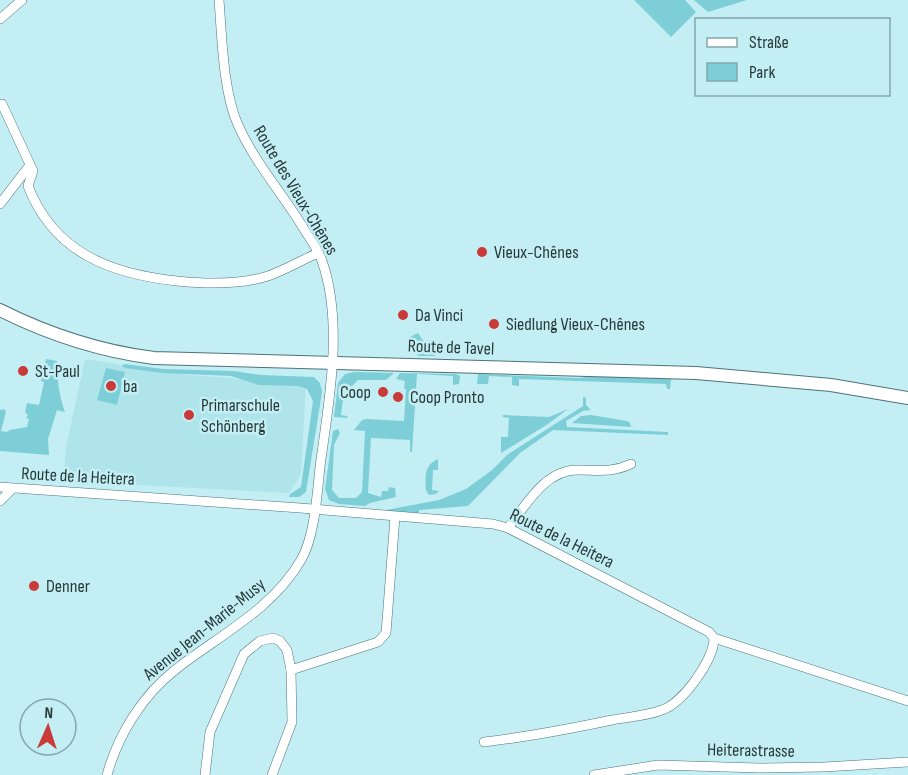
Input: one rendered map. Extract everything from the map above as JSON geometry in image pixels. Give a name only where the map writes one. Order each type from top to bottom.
[{"type":"main road","name":"Route de Tavel","points":[[0,310],[62,338],[99,349],[154,358],[616,369],[734,375],[831,385],[908,398]]},
{"type":"street","points":[[0,19],[22,0]]},
{"type":"street","name":"Route des Vieux-Chênes","points":[[219,0],[229,93],[238,126],[318,253],[324,269],[332,304],[332,363]]},
{"type":"street","points":[[2,104],[33,171],[28,186],[46,219],[80,252],[111,268],[171,280],[222,283],[268,276],[318,253]]},
{"type":"street","points":[[0,204],[30,165]]},
{"type":"street","name":"Avenue Jean-Marie-Musy","points":[[107,775],[118,744],[146,699],[175,670],[267,602],[295,571],[303,556],[315,509],[327,422],[332,363]]},
{"type":"street","points":[[508,528],[539,489],[551,478],[564,471],[606,472],[631,464]]},
{"type":"street","name":"Route de la Heitera","points":[[0,487],[460,520],[508,528],[654,603],[708,632],[714,638]]},
{"type":"street","points":[[0,501],[12,489]]},
{"type":"street","points":[[291,670],[378,642],[386,633],[395,517]]},
{"type":"street","points":[[206,775],[210,732],[244,654],[260,641],[273,638],[280,641],[287,650],[291,670],[292,722],[272,775]]},
{"type":"street","points":[[484,742],[537,735],[663,710],[684,695],[694,682],[711,653],[714,638],[908,701]]},
{"type":"street","name":"Heiterastrasse","points":[[594,775],[658,765],[769,768],[908,762]]},
{"type":"shaded area","name":"Primarschule Schönberg","points":[[85,359],[187,375],[306,383],[301,474],[289,493],[63,481],[66,447]]},
{"type":"green space","points":[[634,0],[685,0],[696,12],[671,37]]},
{"type":"green space","points":[[694,0],[747,0],[708,12]]},
{"type":"green space","points":[[418,333],[431,353],[436,356],[418,356],[408,338]]},
{"type":"green space","points":[[46,359],[57,361],[59,387],[65,412],[57,410],[48,439],[49,455],[0,451],[0,410],[4,409],[6,412],[1,431],[7,432],[27,427],[29,419],[26,418],[28,415],[25,412],[27,403],[39,405]]},
{"type":"green space","points":[[124,364],[163,369],[314,377],[320,383],[322,392],[306,492],[299,497],[289,497],[301,487],[313,401],[307,389],[298,386],[259,385],[231,376],[162,373],[125,368],[122,366]]},
{"type":"green space","name":"ba","points":[[106,368],[125,372],[117,405],[97,400]]},
{"type":"green space","points":[[354,372],[394,373],[386,380],[358,380],[352,386],[345,385],[341,415],[348,418],[334,417],[338,383],[345,374]]},
{"type":"green space","points":[[400,373],[460,376],[459,384],[453,385],[453,376],[417,374],[412,452],[410,452],[410,440],[371,438],[368,493],[381,497],[382,491],[388,491],[389,487],[395,488],[396,497],[365,506],[339,504],[329,500],[325,489],[333,431],[338,429],[340,433],[334,445],[332,490],[339,498],[356,498],[362,492],[365,431],[354,430],[362,420],[367,419],[404,421],[406,389],[404,389],[405,381],[396,379]]},
{"type":"green space","points":[[478,374],[671,379],[670,389],[667,389],[666,384],[519,379],[519,386],[512,385],[512,377],[489,376],[488,384],[477,384]]},
{"type":"green space","points":[[583,397],[586,398],[586,405],[591,410],[583,411],[566,421],[567,427],[668,432],[668,435],[553,430],[520,453],[468,506],[419,510],[419,513],[381,511],[439,500],[466,489],[492,470],[507,455],[583,406]]},
{"type":"green space","points":[[568,409],[501,453],[501,437],[508,437],[509,418],[503,415],[549,417]]},
{"type":"green space","points":[[591,415],[627,421],[631,427],[572,423],[581,416]]},
{"type":"green space","points":[[438,459],[438,470],[433,470],[432,490],[439,491],[429,495],[426,490],[426,472],[430,465]]},
{"type":"place","name":"Vieux-Chênes","points":[[482,252]]},
{"type":"place","name":"Da Vinci","points":[[403,315]]},
{"type":"place","name":"Siedlung Vieux-Chênes","points":[[494,324]]},
{"type":"place","name":"St-Paul","points":[[23,371]]},
{"type":"place","name":"ba","points":[[111,386]]},
{"type":"place","name":"Coop","points":[[383,392]]},
{"type":"place","name":"Coop Pronto","points":[[398,397]]},
{"type":"place","name":"Primarschule Schönberg","points":[[189,415]]},
{"type":"place","name":"Denner","points":[[34,586]]}]
